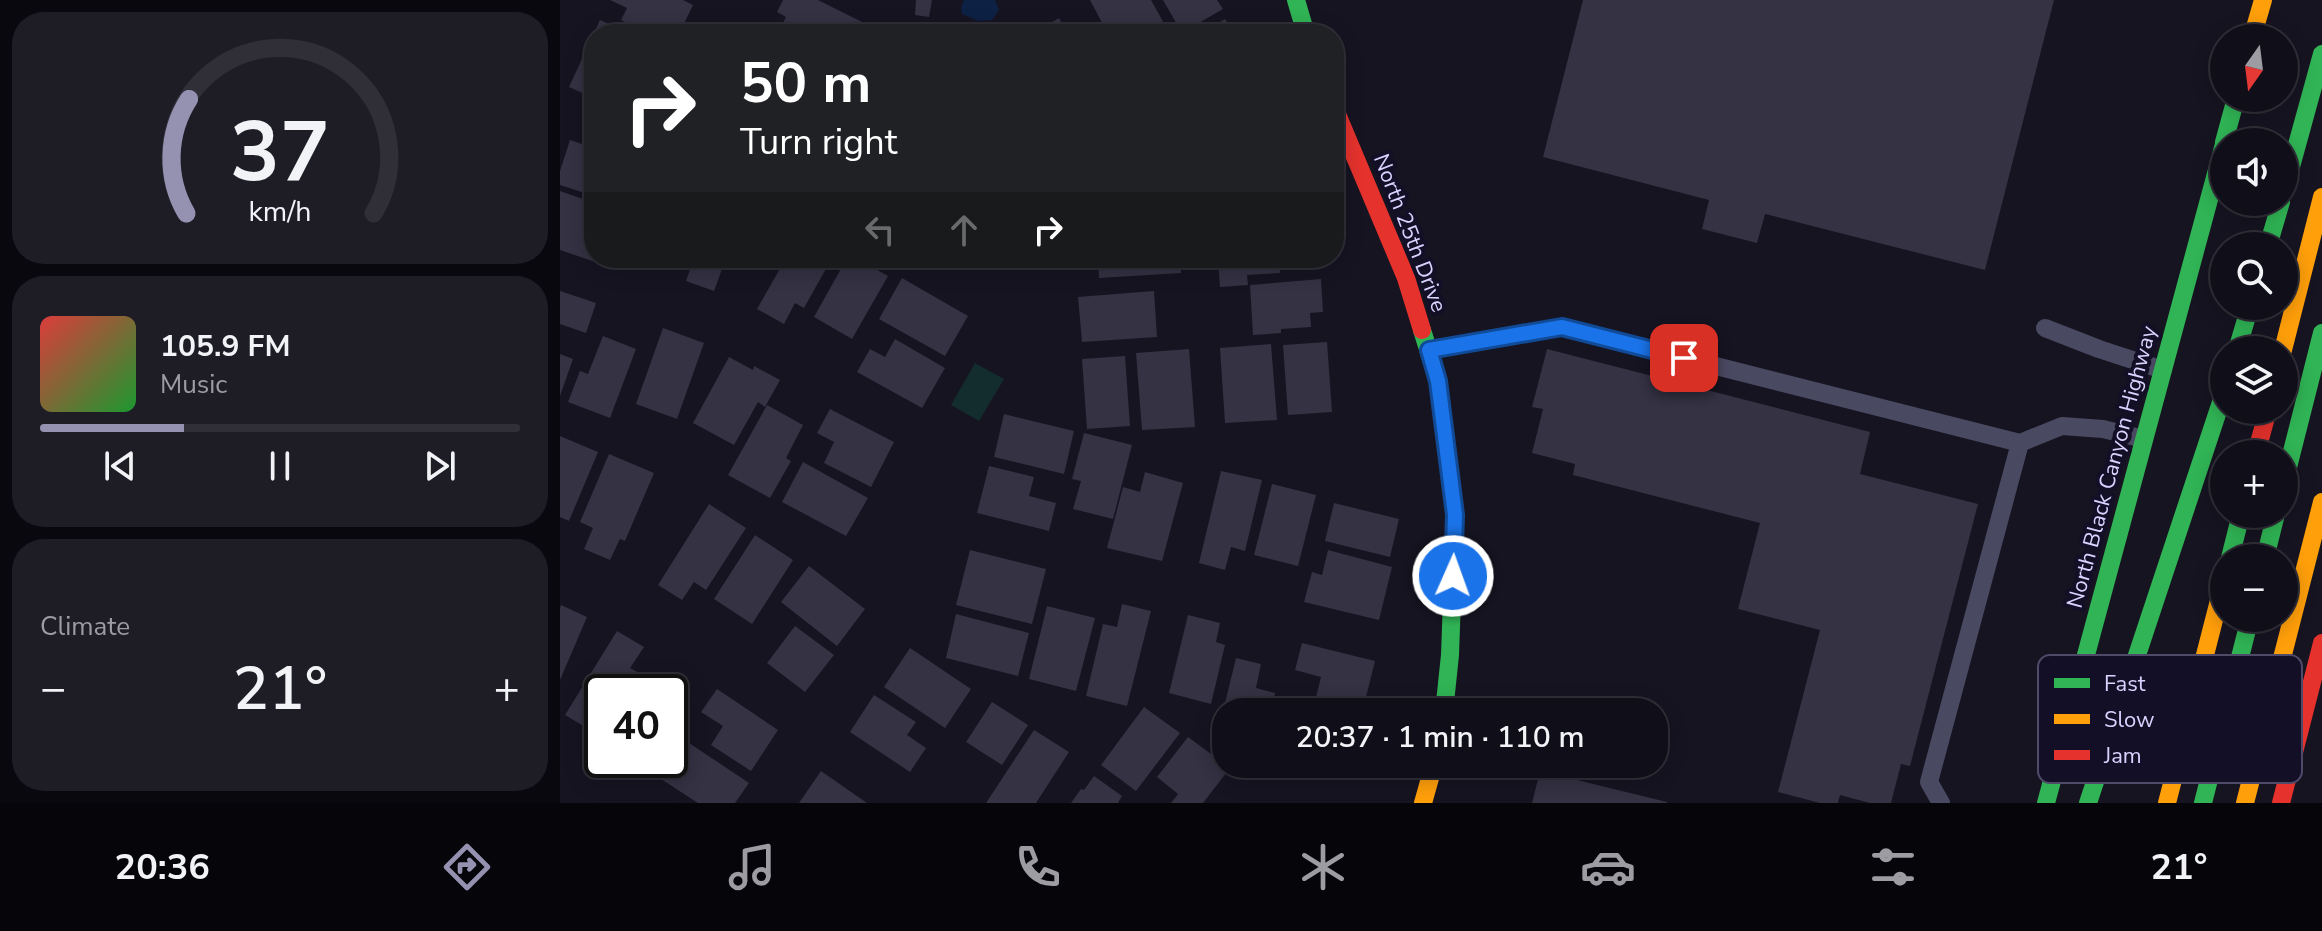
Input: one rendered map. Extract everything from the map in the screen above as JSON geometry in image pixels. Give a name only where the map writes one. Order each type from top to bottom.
[{"type":"main road","points":[[1296,0],[1303,24]]},
{"type":"main road","points":[[2256,24],[2263,0]]},
{"type":"main road","points":[[2298,141],[2322,54]]},
{"type":"main road","name":"North 25th Drive","points":[[1344,131],[1406,278],[1438,381],[1455,515],[1445,698]]},
{"type":"main road","name":"North Black Canyon Highway","points":[[2086,655],[2210,195]]},
{"type":"main road","points":[[2287,336],[2322,197]]},
{"type":"main road","points":[[2295,440],[2322,333]]},
{"type":"main road","points":[[2137,655],[2214,424]]},
{"type":"main road","points":[[2283,655],[2322,502]]},
{"type":"main road","points":[[2205,655],[2211,632]]},
{"type":"main road","points":[[2241,655],[2246,632]]},
{"type":"main road","points":[[2302,721],[2322,643]]},
{"type":"main road","points":[[1423,803],[1430,778]]},
{"type":"main road","name":"North Black Canyon Highway","points":[[2046,803],[2051,783]]},
{"type":"main road","points":[[2088,803],[2095,783]]},
{"type":"main road","points":[[2167,803],[2172,783]]},
{"type":"main road","points":[[2203,803],[2208,783]]},
{"type":"main road","points":[[2245,803],[2250,783]]},
{"type":"main road","points":[[2281,803],[2286,783]]},
{"type":"lane","points":[[1429,350],[1562,327],[2020,443],[2062,426],[2103,429],[2144,439]]},
{"type":"lane","points":[[2045,328],[2163,370]]},
{"type":"lane","points":[[1941,803],[1929,782],[2020,443]]},
{"type":"green space","points":[[975,363],[1004,379],[979,421],[951,405]]},
{"type":"water","points":[[964,0],[995,0],[999,10],[992,20],[978,21],[962,14]]},
{"type":"building","points":[[610,0],[683,0],[693,5],[684,24],[629,24],[621,20],[627,8]]},
{"type":"building","points":[[783,0],[818,0],[866,24],[782,24],[786,17],[777,12]]},
{"type":"building","points":[[916,0],[932,0],[929,17],[915,15]]},
{"type":"building","points":[[1090,0],[1151,0],[1164,24],[1103,24]]},
{"type":"building","points":[[1163,0],[1217,0],[1223,9],[1197,24],[1177,24]]},
{"type":"building","points":[[1583,0],[2054,0],[1985,270],[1765,214],[1757,243],[1702,229],[1709,200],[1543,157]]},
{"type":"building","points":[[1059,18],[1062,24],[1049,24]]},
{"type":"building","points":[[584,55],[584,94],[569,87]]},
{"type":"building","points":[[570,140],[584,145],[584,193],[560,185],[560,171]]},
{"type":"building","points":[[560,191],[584,199],[584,258],[560,250]]},
{"type":"building","points":[[691,268],[722,268],[714,291],[686,281]]},
{"type":"building","points":[[780,268],[826,268],[804,308],[795,303],[784,324],[757,309]]},
{"type":"building","points":[[841,268],[874,268],[888,276],[852,339],[814,317]]},
{"type":"building","points":[[1098,268],[1181,268],[1181,273],[1099,278]]},
{"type":"building","points":[[1219,268],[1280,268],[1280,273],[1247,275],[1248,285],[1220,287]]},
{"type":"building","points":[[902,278],[968,316],[945,356],[879,319]]},
{"type":"building","points":[[1321,279],[1323,312],[1310,313],[1311,327],[1253,335],[1250,285]]},
{"type":"building","points":[[560,291],[596,303],[586,333],[560,324]]},
{"type":"building","points":[[1154,291],[1157,337],[1082,342],[1078,297]]},
{"type":"building","points":[[663,328],[704,343],[677,419],[636,404]]},
{"type":"building","points":[[603,336],[636,349],[610,418],[568,402],[580,371],[588,374]]},
{"type":"building","points":[[895,339],[945,368],[922,408],[857,372],[870,349],[885,357]]},
{"type":"building","points":[[1327,342],[1332,412],[1288,415],[1283,345]]},
{"type":"building","points":[[1271,344],[1277,420],[1225,423],[1220,348]]},
{"type":"building","points":[[1189,349],[1195,427],[1142,430],[1136,353]]},
{"type":"building","points":[[1547,349],[1870,432],[1860,474],[1978,504],[1910,766],[1901,764],[1891,803],[1870,803],[1840,795],[1838,803],[1820,803],[1778,792],[1820,630],[1738,609],[1760,523],[1573,475],[1575,464],[1532,453],[1543,409],[1532,407]]},
{"type":"building","points":[[560,354],[573,359],[560,396]]},
{"type":"building","points":[[1125,356],[1130,426],[1087,429],[1082,359]]},
{"type":"building","points":[[729,357],[780,380],[765,407],[758,402],[734,445],[693,423]]},
{"type":"building","points":[[767,405],[803,425],[786,458],[791,461],[770,498],[728,475]]},
{"type":"building","points":[[830,409],[894,442],[871,487],[824,463],[834,442],[817,433]]},
{"type":"building","points":[[1004,414],[1074,431],[1064,474],[994,457]]},
{"type":"building","points":[[1084,433],[1132,445],[1113,519],[1073,509],[1081,481],[1072,479]]},
{"type":"building","points":[[560,436],[598,452],[569,521],[560,517]]},
{"type":"building","points":[[609,454],[654,473],[625,541],[620,539],[610,560],[584,549],[593,528],[580,522]]},
{"type":"building","points":[[803,462],[868,498],[846,536],[782,502]]},
{"type":"building","points":[[989,466],[1034,477],[1029,496],[1056,503],[1049,531],[977,513]]},
{"type":"building","points":[[1221,471],[1262,480],[1245,551],[1231,547],[1225,570],[1199,563]]},
{"type":"building","points":[[1145,472],[1183,483],[1162,561],[1107,548],[1123,487],[1140,492]]},
{"type":"building","points":[[1272,484],[1316,495],[1298,566],[1254,555]]},
{"type":"building","points":[[1334,503],[1399,519],[1390,557],[1325,541]]},
{"type":"building","points":[[709,504],[746,528],[706,590],[694,582],[682,600],[658,585]]},
{"type":"building","points":[[755,535],[793,560],[752,624],[714,599]]},
{"type":"building","points":[[970,550],[1046,569],[1032,624],[956,605]]},
{"type":"building","points":[[1328,550],[1392,567],[1379,620],[1304,602],[1312,572],[1322,575]]},
{"type":"building","points":[[809,566],[865,609],[837,646],[781,602]]},
{"type":"building","points":[[1122,604],[1151,611],[1127,706],[1086,696],[1103,624],[1117,627]]},
{"type":"building","points":[[561,605],[587,617],[560,680],[560,608]]},
{"type":"building","points":[[1047,606],[1095,618],[1076,691],[1029,679]]},
{"type":"building","points":[[956,614],[1029,633],[1018,676],[946,658]]},
{"type":"building","points":[[1188,615],[1220,623],[1216,642],[1225,645],[1211,704],[1169,693]]},
{"type":"building","points":[[795,626],[834,655],[805,692],[767,663]]},
{"type":"building","points":[[617,631],[644,647],[630,668],[641,674],[590,674]]},
{"type":"building","points":[[1302,643],[1375,661],[1366,698],[1316,697],[1321,677],[1295,670]]},
{"type":"building","points":[[910,648],[971,689],[945,728],[884,687]]},
{"type":"building","points":[[1236,658],[1261,664],[1256,688],[1275,693],[1274,698],[1226,698]]},
{"type":"building","points":[[584,684],[584,726],[565,715]]},
{"type":"building","points":[[717,689],[778,730],[751,771],[711,745],[723,726],[701,712]]},
{"type":"building","points":[[874,695],[916,722],[907,735],[926,748],[910,772],[850,732]]},
{"type":"building","points":[[992,702],[1028,725],[1002,765],[966,742]]},
{"type":"building","points":[[1144,707],[1180,733],[1136,791],[1101,765]]},
{"type":"building","points":[[1034,730],[1069,752],[1036,803],[986,803]]},
{"type":"building","points":[[1188,737],[1212,755],[1212,778],[1222,778],[1203,803],[1171,803],[1178,794],[1157,777]]},
{"type":"building","points":[[688,742],[749,783],[735,803],[698,803],[661,779],[688,778]]},
{"type":"building","points":[[821,771],[867,803],[799,803]]},
{"type":"building","points":[[1094,776],[1122,796],[1118,803],[1071,803]]},
{"type":"building","points":[[1538,778],[1569,778],[1667,802],[1667,803],[1532,803]]},
{"type":"traffic: fast","points":[[1296,0],[1303,24]]},
{"type":"traffic: fast","points":[[2298,141],[2322,54]]},
{"type":"traffic: fast","points":[[2228,128],[2232,112]]},
{"type":"traffic: fast","points":[[2086,655],[2210,196]]},
{"type":"traffic: fast","points":[[2272,232],[2277,216]]},
{"type":"traffic: fast","points":[[2241,336],[2246,320]]},
{"type":"traffic: fast","points":[[1422,330],[1438,381],[1455,515],[1445,698]]},
{"type":"traffic: fast","points":[[2295,440],[2322,333]]},
{"type":"traffic: fast","points":[[2137,655],[2214,424]]},
{"type":"traffic: fast","points":[[2234,544],[2238,528]]},
{"type":"traffic: fast","points":[[2268,544],[2272,528]]},
{"type":"traffic: fast","points":[[2241,655],[2246,632]]},
{"type":"traffic: fast","points":[[2046,803],[2051,783]]},
{"type":"traffic: fast","points":[[2088,803],[2095,783]]},
{"type":"traffic: fast","points":[[2203,803],[2208,783]]},
{"type":"traffic: slow","points":[[2256,24],[2263,0]]},
{"type":"traffic: slow","points":[[2287,336],[2322,197]]},
{"type":"traffic: slow","points":[[2283,655],[2322,502]]},
{"type":"traffic: slow","points":[[2205,655],[2211,632]]},
{"type":"traffic: slow","points":[[1423,803],[1430,778]]},
{"type":"traffic: slow","points":[[2167,803],[2172,783]]},
{"type":"traffic: slow","points":[[2245,803],[2250,783]]},
{"type":"traffic: jam","points":[[1344,131],[1406,278],[1422,330]]},
{"type":"traffic: jam","points":[[2260,440],[2264,424]]},
{"type":"traffic: jam","points":[[2302,721],[2322,643]]},
{"type":"traffic: jam","points":[[2281,803],[2286,783]]},
{"type":"route","points":[[1453,576],[1455,515],[1438,381],[1429,350],[1562,327],[1684,358]]}]
